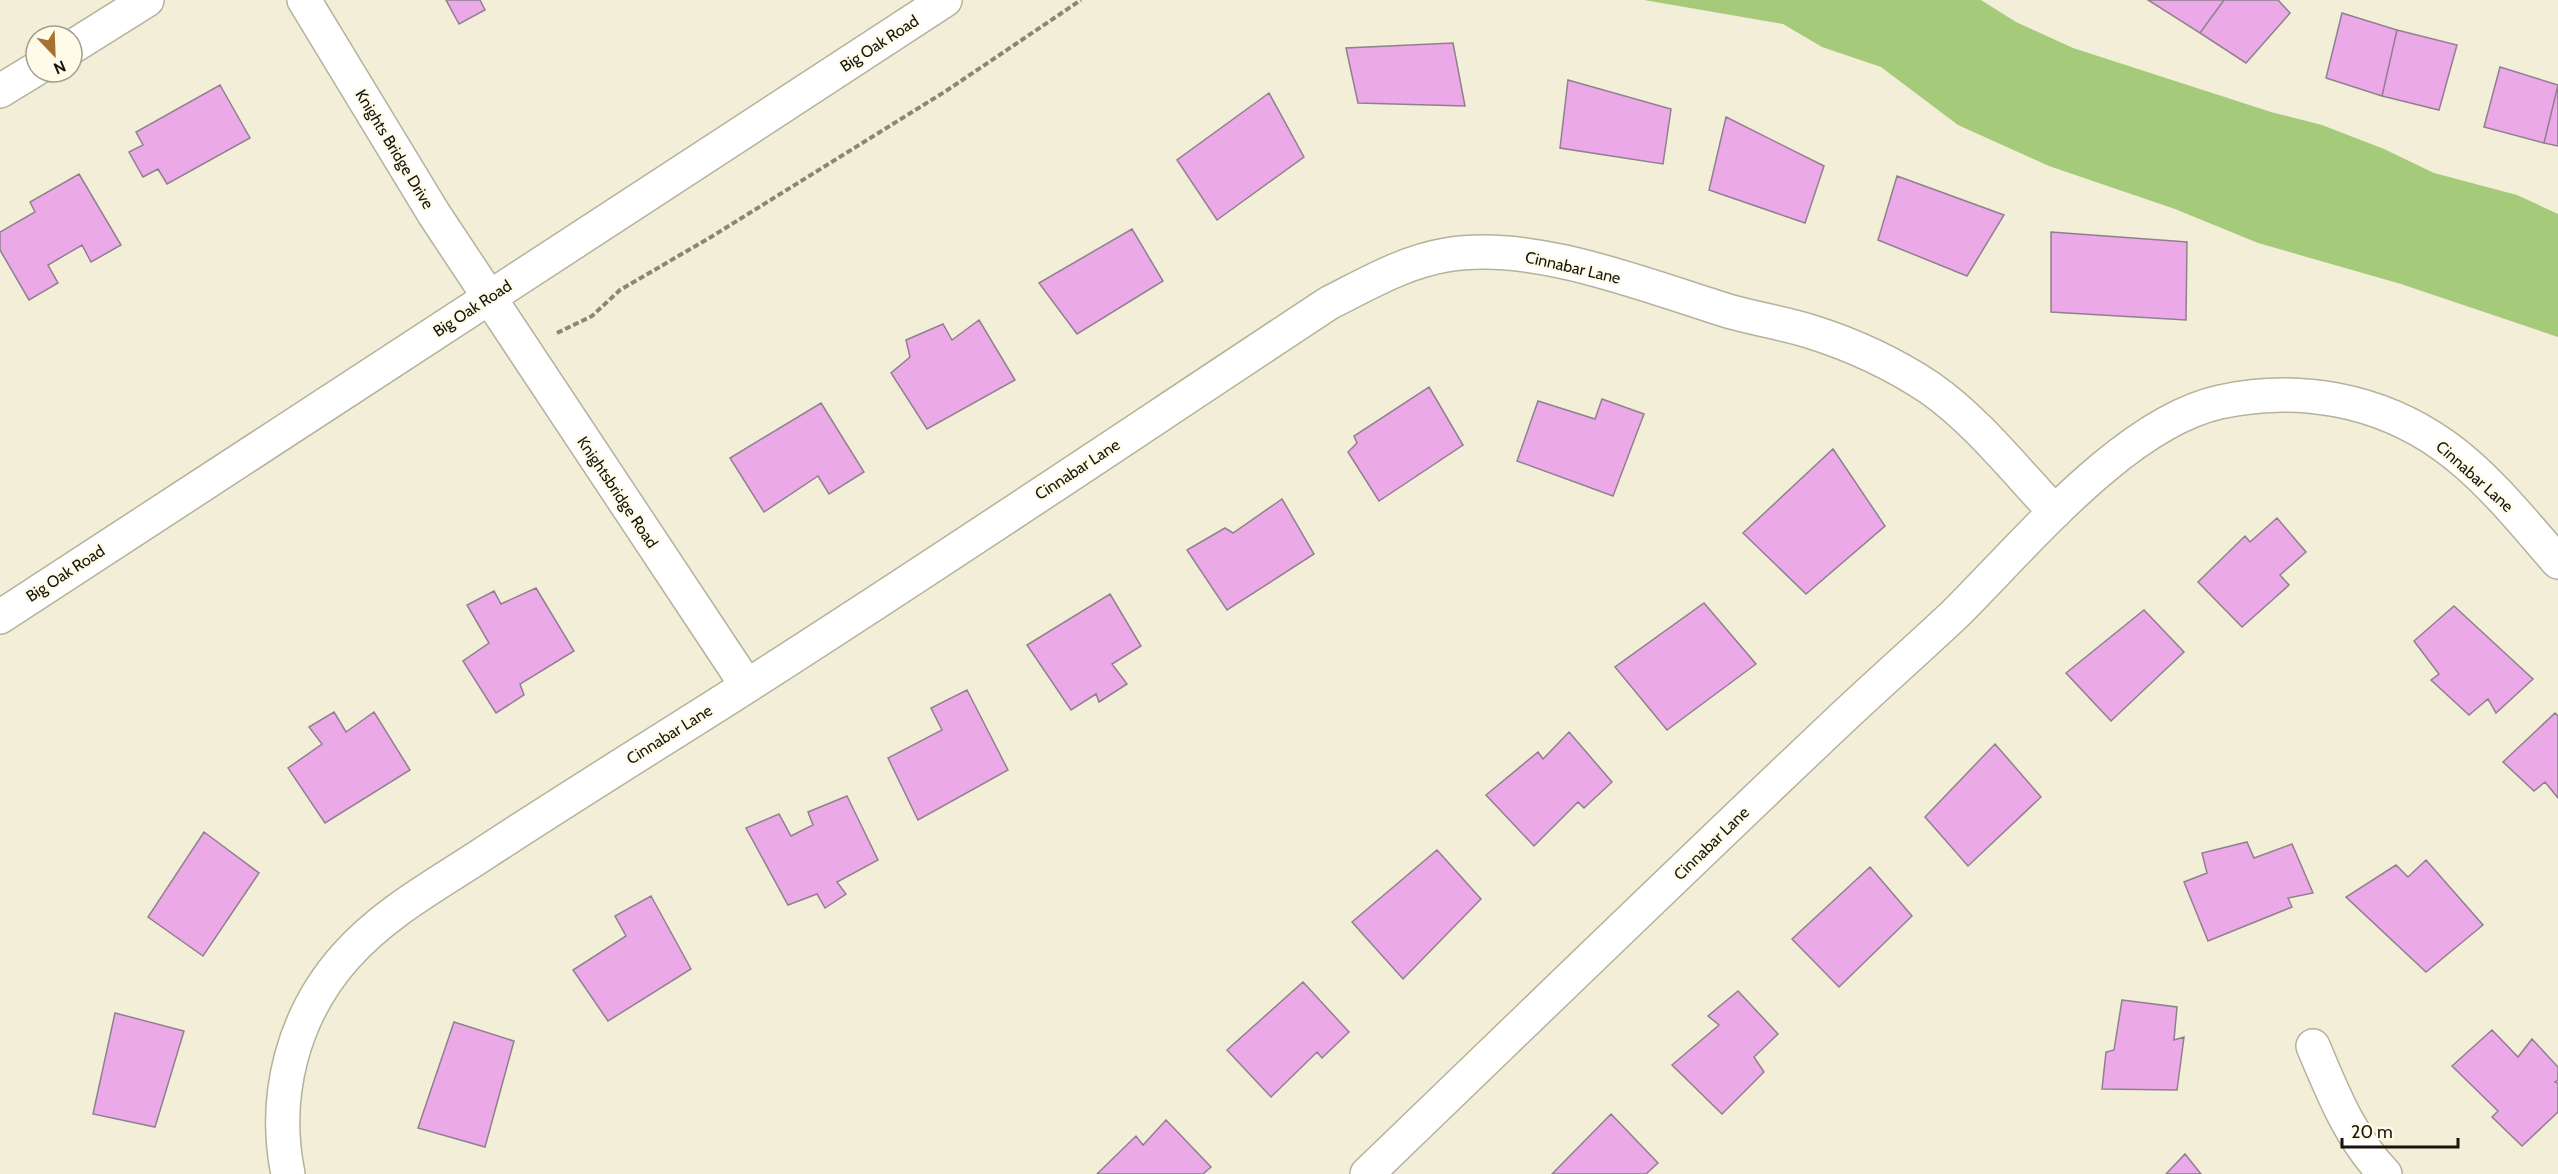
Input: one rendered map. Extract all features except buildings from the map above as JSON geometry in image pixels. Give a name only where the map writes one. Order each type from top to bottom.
[{"type":"street","points":[[84,39],[147,0]]},
{"type":"street","name":"Knights Bridge Drive","points":[[304,0],[434,214],[489,297]]},
{"type":"street","name":"Big Oak Road","points":[[0,617],[945,0]]},
{"type":"street","points":[[0,91],[24,76]]},
{"type":"street","name":"Cinnabar Lane","points":[[288,1174],[281,1117],[285,1079],[303,1023],[327,980],[348,954],[390,916],[621,764],[747,686],[1329,303],[1390,272],[1446,255],[1488,252],[1538,257],[1608,274],[1738,314],[1811,332],[1873,355],[1930,389],[1966,418],[2055,512]]},
{"type":"street","name":"Knightsbridge Road","points":[[489,297],[747,686]]},
{"type":"street","name":"Cinnabar Lane","points":[[1367,1174],[1843,717],[1954,614],[2055,512],[2101,470],[2139,441],[2174,420],[2215,403],[2250,396],[2297,394],[2347,400],[2397,417],[2445,445],[2505,500],[2558,562]]},
{"type":"street","points":[[2313,1046],[2340,1109],[2369,1158],[2385,1174]]},
{"type":"path","points":[[524,349],[592,316],[620,291],[946,91],[1081,0]]},
{"type":"green space","points":[[1644,0],[1981,0],[2016,22],[2073,48],[2271,112],[2322,125],[2384,149],[2434,173],[2517,195],[2558,214],[2558,337],[2401,284],[2258,243],[2175,209],[2049,166],[1958,125],[1881,67],[1822,47],[1783,24]]}]
